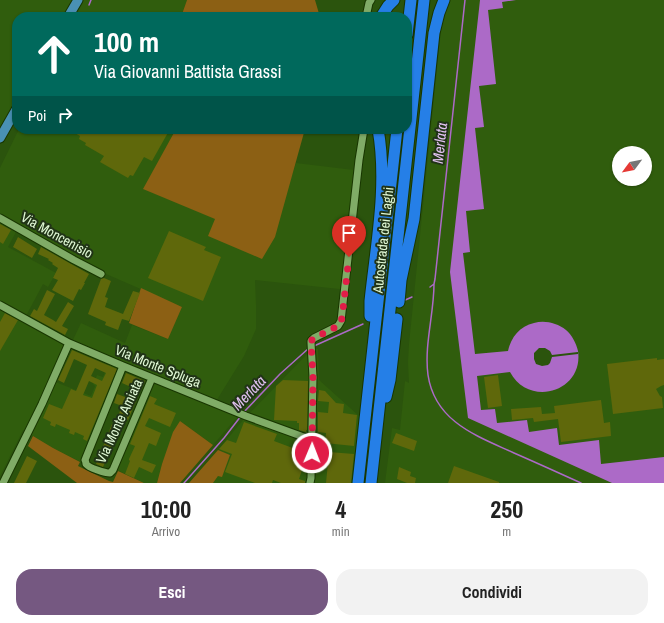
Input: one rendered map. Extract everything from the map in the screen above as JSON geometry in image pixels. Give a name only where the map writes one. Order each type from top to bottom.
[{"type":"highway","points":[[384,12],[394,0]]},
{"type":"highway","points":[[410,12],[411,0]]},
{"type":"highway","name":"Autostrada dei Laghi","points":[[412,109],[424,0]]},
{"type":"highway","points":[[375,445],[390,380],[401,280],[414,218],[434,33],[444,0]]},
{"type":"highway","points":[[369,379],[370,301],[382,189],[378,134]]},
{"type":"highway","name":"Autostrada dei Laghi","points":[[358,483],[396,134]]},
{"type":"highway","name":"Autostrada dei Laghi","points":[[371,483],[409,134]]},
{"type":"main road","points":[[71,12],[78,0]]},
{"type":"main road","points":[[0,138],[12,117]]},
{"type":"street","points":[[367,12],[371,0]]},
{"type":"street","points":[[310,483],[312,440],[311,341],[338,326],[341,321],[363,134]]},
{"type":"street","name":"Via Moncenisio","points":[[0,218],[101,274]]},
{"type":"street","name":"Via Monte Spluga","points":[[0,305],[69,343],[246,416],[312,440]]},
{"type":"street","points":[[3,483],[69,343]]},
{"type":"street","name":"Via Monte Amiata","points":[[124,366],[85,460],[86,464],[105,473],[110,473],[113,470],[152,378]]},
{"type":"shaded area","points":[[0,0],[77,0],[70,12],[12,12],[12,116],[0,137]]},
{"type":"shaded area","points":[[82,0],[187,0],[183,12],[76,12]]},
{"type":"shaded area","points":[[187,0],[315,0],[319,12],[183,12]]},
{"type":"shaded area","points":[[444,0],[664,0],[664,483],[385,483],[392,428],[400,430],[405,381],[409,383],[408,362]]},
{"type":"shaded area","points":[[480,0],[516,0],[502,2],[503,8],[488,10],[496,84],[479,86],[484,127],[475,128],[484,209],[466,211],[470,252],[463,253],[475,354],[508,351],[511,341],[520,329],[529,324],[538,322],[555,324],[566,330],[574,339],[578,351],[578,365],[573,377],[564,385],[553,390],[541,392],[529,390],[519,383],[510,372],[477,376],[481,410],[495,409],[497,423],[527,420],[529,432],[557,428],[559,445],[599,440],[601,464],[664,457],[664,483],[612,483],[468,418],[450,272]]},
{"type":"shaded area","points":[[17,134],[173,134],[144,189],[216,219],[209,236],[291,178],[296,163],[362,171],[349,290],[255,280],[256,329],[244,356],[215,403],[72,342],[81,323],[125,343],[132,325],[168,339],[182,307],[97,270],[18,228],[8,247],[56,273],[48,287],[43,284],[26,316],[66,339],[48,379],[91,396],[95,386],[93,384],[97,375],[103,377],[109,363],[120,369],[83,463],[53,448],[23,430],[0,476],[0,168]]},
{"type":"shaded area","points":[[173,134],[304,134],[275,237],[262,259],[208,236],[215,219],[143,189]]},
{"type":"shaded area","points":[[141,288],[182,307],[168,339],[129,323]]},
{"type":"shaded area","points":[[313,348],[318,349],[319,380],[359,416],[352,483],[213,483],[230,455],[218,450],[243,420]]},
{"type":"shaded area","points":[[155,383],[239,415],[213,445],[180,421],[162,464],[157,483],[144,483],[115,469]]},
{"type":"shaded area","points":[[180,421],[213,445],[180,483],[157,483],[173,432]]},
{"type":"shaded area","points":[[33,436],[80,462],[78,466],[109,481],[113,482],[118,471],[144,483],[77,483],[28,446]]},
{"type":"shaded area","points":[[218,450],[230,455],[222,477],[218,476],[213,483],[189,483]]},
{"type":"pier","points":[[539,348],[545,348],[550,351],[552,355],[578,352],[578,354],[552,357],[548,365],[542,366],[536,364],[534,359],[534,353]]},
{"type":"building","points":[[77,134],[167,134],[152,161],[144,157],[133,176],[130,175],[128,178],[100,162],[104,156],[85,145],[86,143],[79,139],[80,136]]},
{"type":"building","points":[[0,224],[11,230],[3,244],[0,242]]},
{"type":"building","points":[[169,231],[206,247],[204,250],[221,257],[203,301],[148,278]]},
{"type":"building","points":[[18,237],[37,249],[32,258],[13,247]]},
{"type":"building","points":[[41,247],[89,274],[81,290],[79,289],[73,301],[52,290],[58,280],[53,278],[58,268],[48,260],[49,259],[38,254]]},
{"type":"building","points":[[104,278],[111,281],[105,297],[108,298],[105,307],[123,314],[133,291],[140,293],[129,321],[122,319],[118,330],[105,325],[106,322],[88,314],[101,279]]},
{"type":"building","points":[[47,290],[55,294],[44,315],[56,322],[68,302],[74,306],[62,326],[68,329],[65,335],[30,316],[34,309],[37,311]]},
{"type":"building","points":[[5,313],[18,320],[0,351],[0,322]]},
{"type":"building","points":[[72,350],[117,369],[87,441],[83,439],[84,436],[75,432],[74,435],[69,433],[70,430],[56,424],[55,427],[50,425],[51,422],[43,418],[49,404],[62,409],[71,389],[76,391],[87,365],[74,359],[64,383],[58,380]],"holes":[[[95,368],[106,373],[102,381],[91,376]],[[89,381],[97,385],[92,398],[83,395]]]},
{"type":"building","points":[[657,358],[657,360],[664,359],[664,385],[656,389],[662,397],[663,408],[613,414],[607,364]]},
{"type":"building","points":[[126,373],[145,381],[142,388],[132,383],[131,387],[122,383]]},
{"type":"building","points":[[498,375],[502,406],[488,408],[484,377]]},
{"type":"building","points":[[283,380],[308,381],[306,432],[299,430],[299,423],[297,423],[297,421],[274,420],[276,386]]},
{"type":"building","points":[[319,390],[325,391],[336,403],[344,404],[343,413],[357,415],[354,446],[325,443],[326,433],[318,432],[318,412],[328,413],[329,402],[318,401]]},
{"type":"building","points":[[117,394],[136,401],[128,420],[118,416],[122,406],[114,403]]},
{"type":"building","points":[[150,396],[157,399],[154,404],[176,413],[170,427],[149,418],[145,426],[161,433],[156,446],[149,443],[142,460],[156,465],[152,473],[139,467],[134,478],[125,474],[130,461],[129,459],[135,446],[130,444]]},
{"type":"building","points":[[601,400],[604,423],[610,422],[611,436],[561,442],[558,419],[534,422],[533,418],[512,420],[511,409],[541,407],[542,414],[555,413],[554,406]]},
{"type":"building","points":[[244,422],[277,434],[274,441],[298,450],[301,443],[307,445],[305,453],[306,458],[299,479],[305,481],[305,483],[281,483],[273,480],[272,483],[255,483],[225,472],[232,454],[219,449],[227,440],[236,443]]},
{"type":"building","points":[[112,424],[120,428],[103,467],[96,464]]},
{"type":"building","points":[[396,433],[417,441],[414,451],[392,443]]},
{"type":"building","points":[[329,452],[354,454],[351,483],[326,483]]},
{"type":"building","points":[[27,456],[37,461],[26,483],[14,483]]},
{"type":"building","points":[[454,466],[499,482],[499,483],[448,483]]},
{"type":"building","points":[[399,467],[411,472],[410,476],[416,478],[415,483],[407,483],[397,479]]},
{"type":"waterway","points":[[89,5],[91,0]]},
{"type":"waterway","name":"Merlata","points":[[430,287],[434,284],[435,279],[465,0]]},
{"type":"waterway","points":[[434,284],[427,364],[432,391],[439,405],[449,416],[472,433],[581,483]]},
{"type":"waterway","name":"Merlata","points":[[403,301],[412,297]]},
{"type":"waterway","name":"Merlata","points":[[314,346],[363,324]]},
{"type":"waterway","name":"Merlata","points":[[243,413],[280,374],[309,348]]},
{"type":"waterway","name":"Merlata","points":[[184,483],[224,438],[241,416]]},
{"type":"route","points":[[312,453],[313,376],[311,341],[340,324],[349,257]]}]
